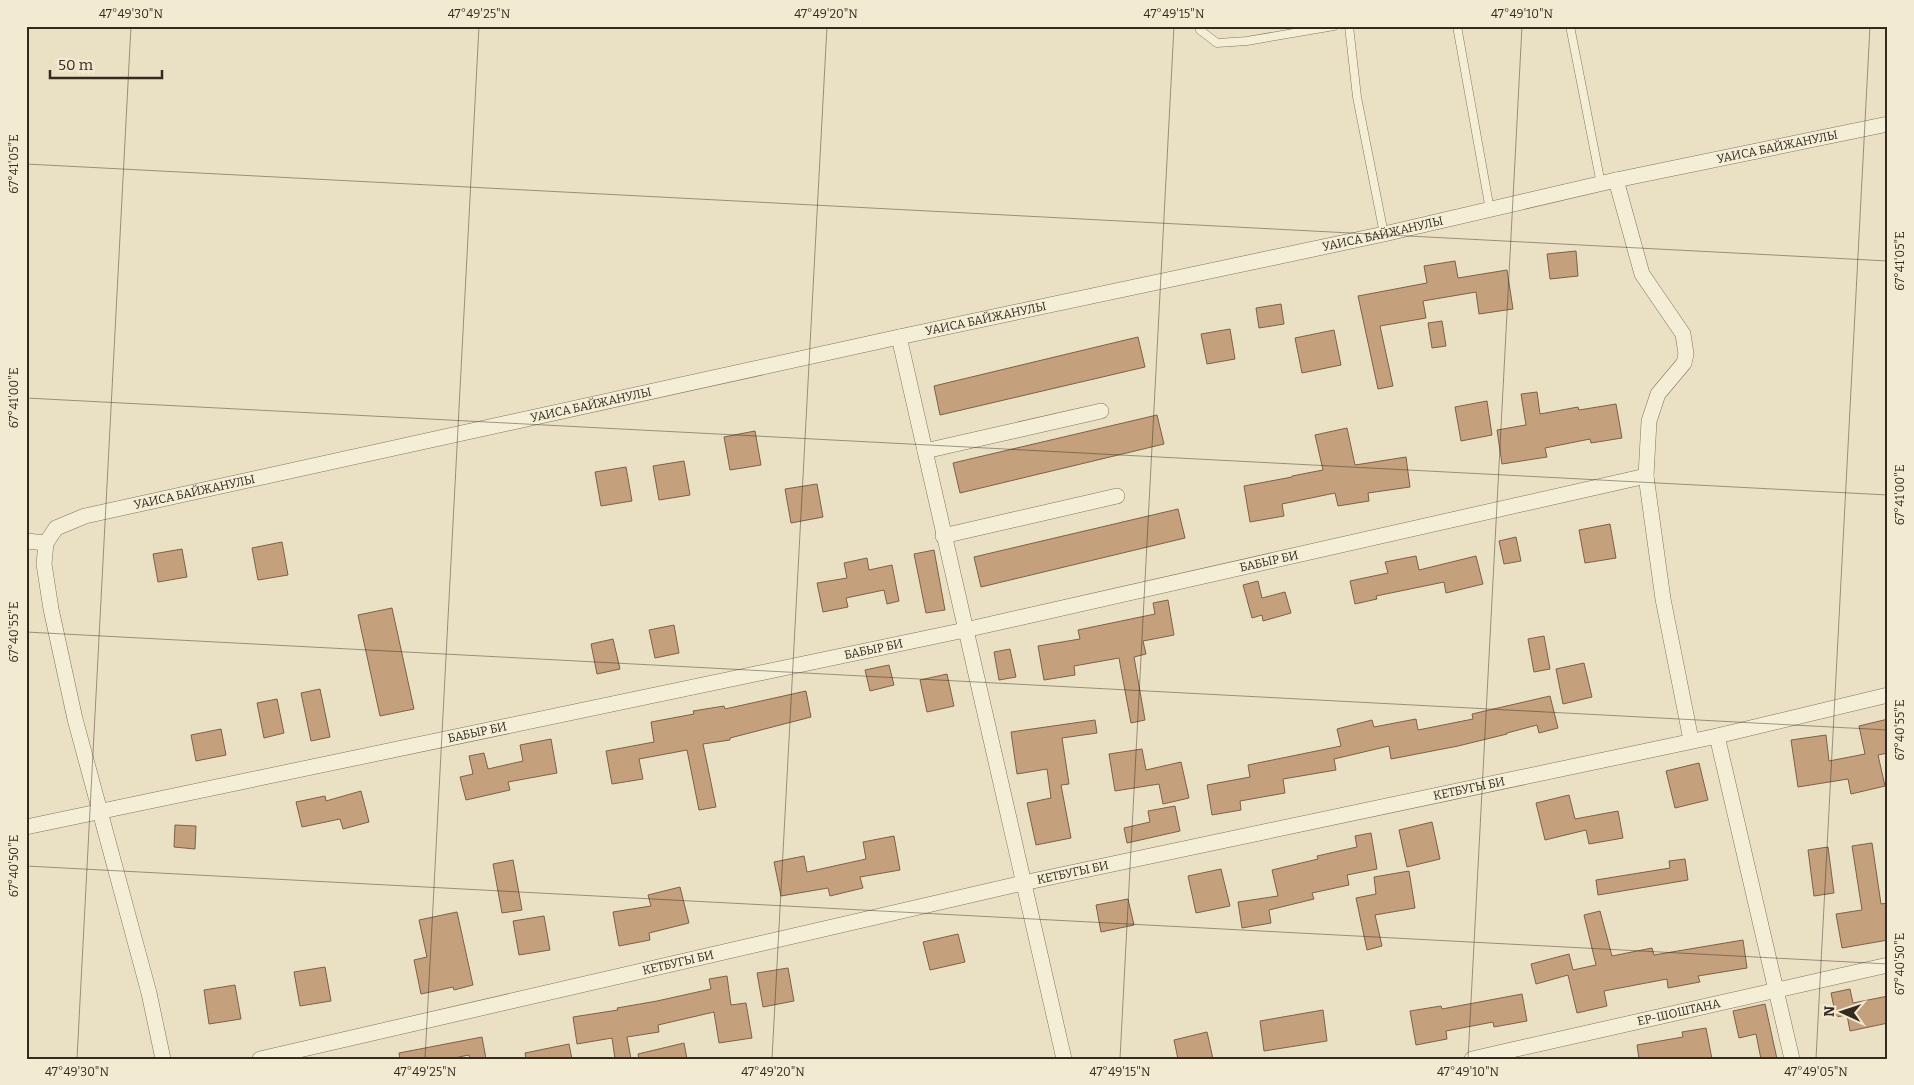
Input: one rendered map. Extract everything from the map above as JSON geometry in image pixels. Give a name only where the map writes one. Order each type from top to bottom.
[{"type":"street","name":"УАИСА БАЙЖАНУЛЫ","points":[[46,544],[56,528],[86,516],[899,337],[1384,234],[1616,180],[1888,124]]},
{"type":"street","points":[[1616,180],[1642,274],[1683,334],[1686,354],[1684,363],[1658,394],[1649,421],[1646,476],[1663,599],[1691,740]]},
{"type":"street","points":[[899,337],[1064,1059]]},
{"type":"street","points":[[925,451],[1101,411]]},
{"type":"street","name":"БАБЫР БИ","points":[[26,827],[965,630],[1646,476]]},
{"type":"street","points":[[943,536],[1117,496]]},
{"type":"street","points":[[26,541],[46,544],[44,564],[51,609],[75,719],[149,993],[164,1059]]},
{"type":"street","name":"КЕТБУГЫ БИ","points":[[260,1059],[1023,883],[1717,736],[1888,695]]},
{"type":"street","points":[[1717,736],[1792,1059]]},
{"type":"street","name":"ЕР-ШОШТАНА","points":[[1472,1059],[1888,966]]},
{"type":"lane","points":[[1199,26],[1200,30],[1217,43],[1247,42],[1334,26]]},
{"type":"lane","points":[[1349,26],[1357,97],[1384,234]]},
{"type":"lane","points":[[1457,26],[1490,210]]},
{"type":"lane","points":[[1570,26],[1601,184]]},
{"type":"building","points":[[1576,251],[1578,276],[1550,279],[1547,254]]},
{"type":"building","points":[[1455,261],[1458,278],[1507,270],[1513,309],[1479,314],[1476,292],[1423,301],[1426,318],[1380,326],[1393,386],[1378,389],[1358,296],[1427,283],[1424,266]]},
{"type":"building","points":[[1281,304],[1284,324],[1259,328],[1256,308]]},
{"type":"building","points":[[1442,321],[1446,346],[1432,348],[1428,323]]},
{"type":"building","points":[[1230,329],[1235,359],[1207,364],[1201,334]]},
{"type":"building","points":[[1334,330],[1341,365],[1302,373],[1295,338]]},
{"type":"building","points":[[1138,337],[1145,367],[940,415],[934,386]]},
{"type":"building","points":[[1537,392],[1540,414],[1578,407],[1579,410],[1616,404],[1622,438],[1591,443],[1590,439],[1545,448],[1547,457],[1502,464],[1497,430],[1526,425],[1521,394]]},
{"type":"building","points":[[1487,401],[1492,435],[1461,441],[1455,407]]},
{"type":"building","points":[[1157,415],[1164,444],[960,493],[953,463]]},
{"type":"building","points":[[1347,428],[1355,465],[1406,457],[1410,487],[1368,493],[1369,501],[1338,506],[1335,493],[1282,504],[1284,516],[1250,522],[1244,486],[1323,470],[1315,435]]},
{"type":"building","points":[[755,431],[761,465],[730,470],[724,437]]},
{"type":"building","points":[[684,461],[690,495],[659,500],[653,466]]},
{"type":"building","points":[[626,467],[632,501],[601,506],[595,472]]},
{"type":"building","points":[[817,484],[823,517],[791,523],[785,489]]},
{"type":"building","points":[[1178,509],[1185,538],[981,587],[974,557]]},
{"type":"building","points":[[1610,524],[1616,558],[1585,563],[1579,530]]},
{"type":"building","points":[[1516,537],[1521,561],[1504,564],[1499,541]]},
{"type":"building","points":[[282,542],[288,575],[258,580],[252,548]]},
{"type":"building","points":[[182,549],[187,577],[158,582],[153,554]]},
{"type":"building","points":[[934,550],[945,610],[926,613],[914,554]]},
{"type":"building","points":[[1416,556],[1419,570],[1476,556],[1483,584],[1446,593],[1444,582],[1376,596],[1377,599],[1355,604],[1350,581],[1388,573],[1385,562]]},
{"type":"building","points":[[867,558],[869,570],[892,565],[899,601],[887,604],[884,590],[846,598],[848,607],[823,612],[817,583],[847,578],[844,563]]},
{"type":"building","points":[[1258,581],[1262,598],[1285,592],[1291,613],[1263,621],[1262,615],[1252,618],[1243,585]]},
{"type":"building","points":[[1168,600],[1174,635],[1143,641],[1146,654],[1134,657],[1145,720],[1131,723],[1119,658],[1074,666],[1075,675],[1044,680],[1038,646],[1080,639],[1078,630],[1155,614],[1153,603]]},
{"type":"building","points":[[392,608],[414,709],[380,716],[358,615]]},
{"type":"building","points":[[674,625],[679,653],[655,658],[649,630]]},
{"type":"building","points":[[1544,636],[1550,669],[1534,672],[1528,639]]},
{"type":"building","points":[[613,639],[620,669],[597,674],[591,644]]},
{"type":"building","points":[[1010,649],[1016,677],[999,680],[994,652]]},
{"type":"building","points":[[1584,663],[1592,697],[1563,704],[1556,669]]},
{"type":"building","points":[[889,665],[894,685],[870,691],[865,670]]},
{"type":"building","points":[[947,674],[954,706],[927,712],[920,680]]},
{"type":"building","points":[[320,689],[330,737],[311,741],[301,693]]},
{"type":"building","points":[[806,691],[811,717],[730,738],[730,740],[703,744],[716,807],[699,810],[687,750],[639,759],[643,779],[612,784],[606,751],[654,742],[651,722],[694,714],[693,711],[724,706],[725,709]]},
{"type":"building","points":[[1550,696],[1558,728],[1539,733],[1537,725],[1458,746],[1391,759],[1389,746],[1334,759],[1336,770],[1283,779],[1285,793],[1240,801],[1241,810],[1212,815],[1207,785],[1250,777],[1248,765],[1341,746],[1337,729],[1372,720],[1374,727],[1416,719],[1418,730],[1473,719],[1472,714]]},
{"type":"building","points":[[277,699],[284,733],[264,738],[257,703]]},
{"type":"building","points":[[1888,719],[1888,753],[1878,755],[1885,786],[1851,794],[1848,779],[1798,787],[1791,740],[1826,735],[1829,761],[1865,754],[1859,726]]},
{"type":"building","points":[[1095,720],[1097,733],[1062,738],[1069,784],[1061,785],[1071,838],[1036,845],[1027,803],[1051,798],[1047,769],[1017,774],[1011,732]]},
{"type":"building","points":[[221,729],[226,755],[196,761],[191,735]]},
{"type":"building","points":[[551,739],[557,773],[508,782],[510,790],[466,800],[460,777],[473,774],[469,756],[484,753],[488,769],[523,761],[520,745]]},
{"type":"building","points":[[1142,749],[1146,770],[1181,762],[1189,798],[1163,804],[1159,784],[1115,791],[1109,754]]},
{"type":"building","points":[[1699,763],[1708,800],[1675,808],[1666,771]]},
{"type":"building","points":[[361,791],[369,822],[343,829],[340,819],[302,827],[296,802],[325,796],[326,801]]},
{"type":"building","points":[[1569,795],[1575,819],[1618,811],[1623,838],[1589,844],[1586,830],[1545,840],[1536,803]]},
{"type":"building","points":[[1175,806],[1180,831],[1127,843],[1124,828],[1150,822],[1148,811]]},
{"type":"building","points":[[1432,822],[1440,859],[1407,867],[1399,830]]},
{"type":"building","points":[[175,825],[196,826],[195,849],[174,847]]},
{"type":"building","points":[[1371,833],[1377,869],[1347,875],[1349,885],[1312,893],[1314,899],[1269,910],[1271,923],[1242,928],[1238,902],[1278,896],[1272,870],[1318,859],[1317,856],[1357,847],[1355,836]]},
{"type":"building","points":[[894,836],[900,870],[860,877],[863,888],[830,896],[828,888],[781,896],[774,862],[804,856],[807,872],[866,859],[863,842]]},
{"type":"building","points":[[1872,843],[1881,904],[1888,903],[1888,940],[1842,948],[1836,914],[1862,910],[1852,846]]},
{"type":"building","points":[[1828,847],[1834,893],[1814,896],[1808,850]]},
{"type":"building","points":[[1685,859],[1688,880],[1598,895],[1596,880],[1670,868],[1669,861]]},
{"type":"building","points":[[513,860],[522,910],[502,913],[493,864]]},
{"type":"building","points":[[1221,869],[1230,906],[1196,913],[1188,876]]},
{"type":"building","points":[[1409,871],[1415,908],[1375,915],[1382,946],[1367,950],[1356,898],[1376,894],[1374,877]]},
{"type":"building","points":[[680,887],[689,923],[649,933],[650,940],[619,946],[613,912],[651,906],[648,895]]},
{"type":"building","points":[[1128,899],[1134,925],[1101,932],[1096,905]]},
{"type":"building","points":[[1600,911],[1612,956],[1652,948],[1654,955],[1743,940],[1747,968],[1698,976],[1700,982],[1668,988],[1667,979],[1604,991],[1607,1006],[1577,1013],[1568,975],[1536,984],[1531,964],[1569,954],[1573,970],[1596,965],[1584,915]]},
{"type":"building","points":[[457,912],[473,985],[454,990],[453,987],[421,994],[414,960],[427,957],[419,920]]},
{"type":"building","points":[[544,916],[550,950],[519,955],[513,921]]},
{"type":"building","points":[[958,934],[965,962],[930,970],[923,942]]},
{"type":"building","points":[[325,967],[331,1001],[300,1006],[294,972]]},
{"type":"building","points":[[788,968],[794,1001],[763,1007],[757,973]]},
{"type":"building","points":[[727,976],[731,1005],[746,1003],[752,1038],[719,1043],[714,1012],[658,1025],[659,1032],[627,1037],[631,1059],[615,1059],[612,1038],[577,1044],[573,1017],[618,1010],[617,1008],[711,989],[709,979]]},
{"type":"building","points":[[235,985],[241,1019],[209,1024],[204,990]]},
{"type":"building","points":[[1850,989],[1853,1003],[1888,996],[1888,1023],[1850,1031],[1847,1015],[1836,1017],[1831,993]]},
{"type":"building","points":[[1522,994],[1527,1021],[1494,1027],[1493,1022],[1446,1031],[1447,1039],[1416,1045],[1410,1011],[1441,1006],[1442,1009]]},
{"type":"building","points":[[1765,1004],[1777,1059],[1761,1059],[1756,1034],[1739,1038],[1733,1011]]},
{"type":"building","points":[[1323,1010],[1327,1041],[1264,1051],[1260,1021]]},
{"type":"building","points":[[1706,1028],[1712,1059],[1639,1059],[1637,1045],[1683,1037],[1682,1032]]},
{"type":"building","points":[[1207,1032],[1213,1059],[1178,1059],[1174,1040]]},
{"type":"building","points":[[482,1037],[486,1059],[470,1059],[469,1055],[449,1059],[400,1059],[399,1053]]},
{"type":"building","points":[[684,1043],[687,1059],[639,1059],[638,1054]]},
{"type":"building","points":[[569,1044],[572,1059],[526,1059],[525,1053]]}]
